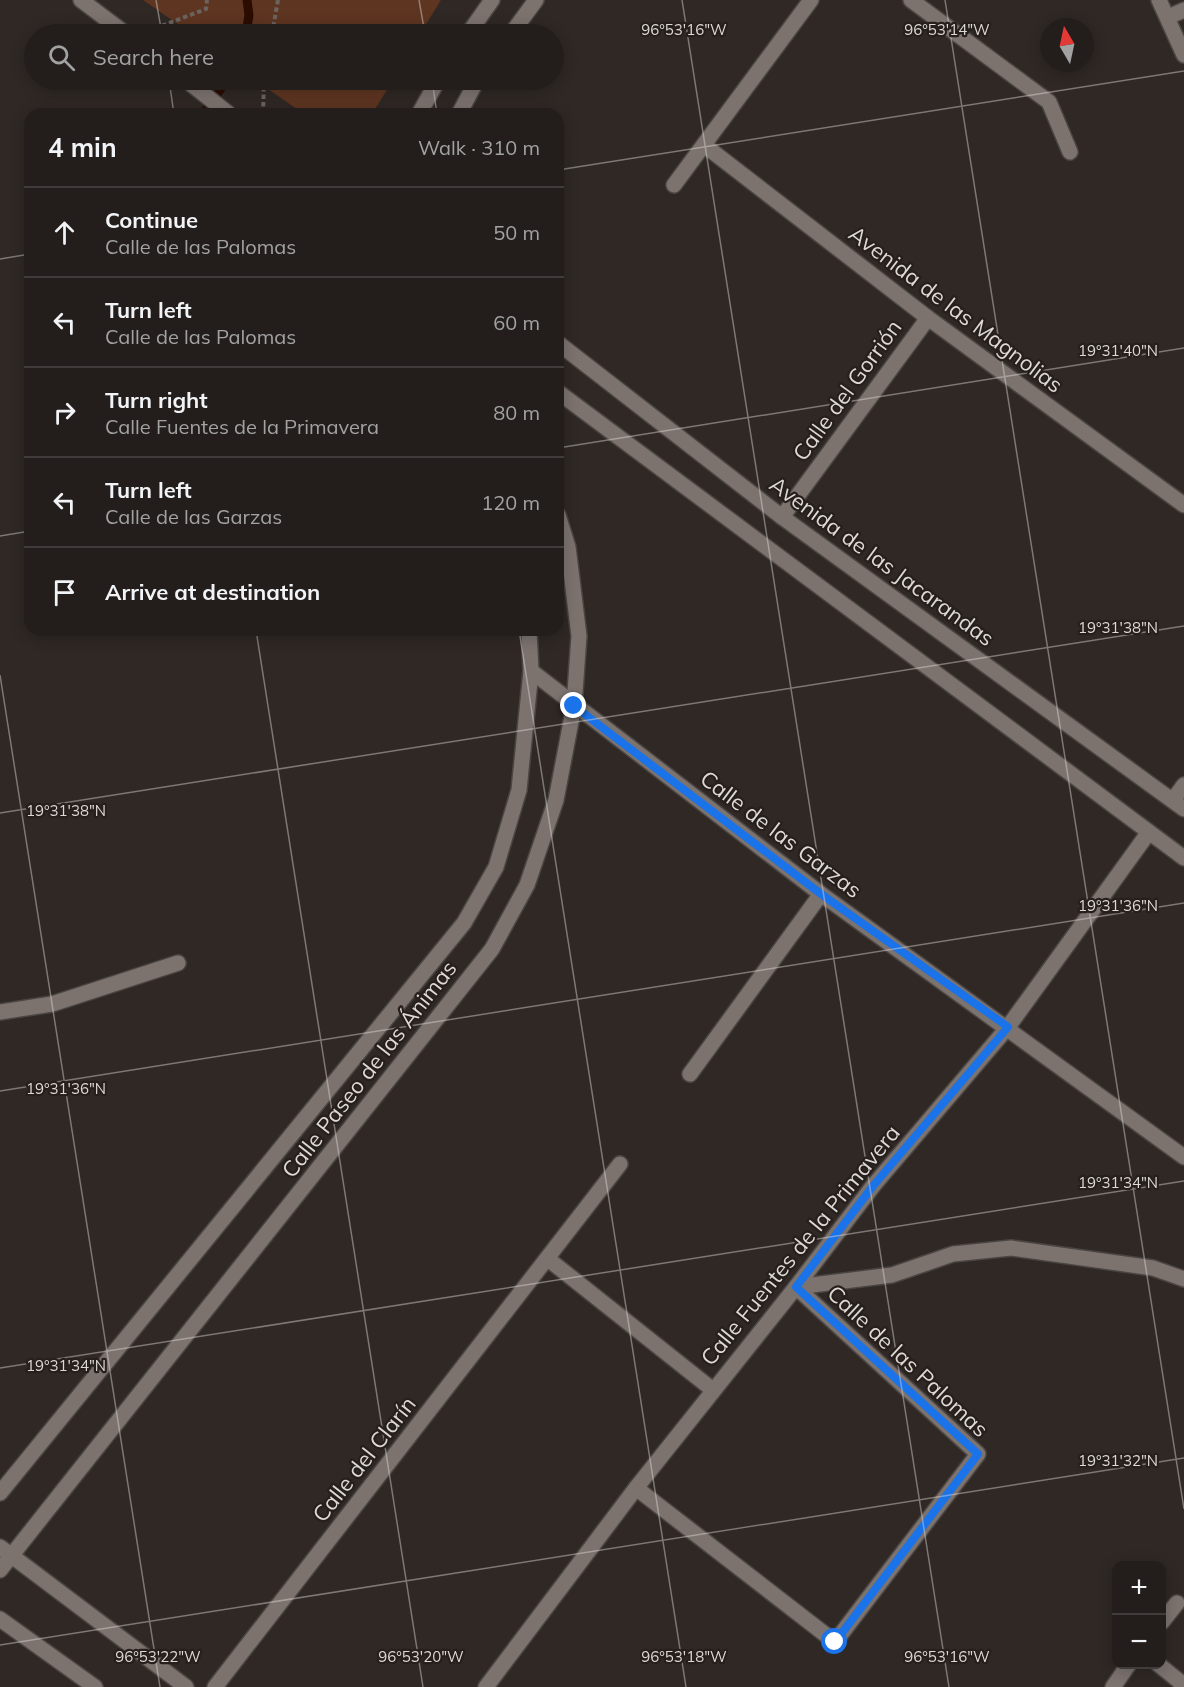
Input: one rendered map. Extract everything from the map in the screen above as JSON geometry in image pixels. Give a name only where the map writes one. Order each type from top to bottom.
[{"type":"street","points":[[81,0],[113,24]]},
{"type":"street","points":[[475,24],[492,0]]},
{"type":"street","points":[[518,24],[536,0]]},
{"type":"street","points":[[674,185],[811,0]]},
{"type":"street","points":[[911,0],[1049,102],[1070,152]]},
{"type":"street","points":[[1159,0],[1184,55]]},
{"type":"street","points":[[1168,17],[1184,10]]},
{"type":"street","points":[[199,90],[222,108]]},
{"type":"street","points":[[422,108],[432,90]]},
{"type":"street","points":[[462,108],[472,90]]},
{"type":"street","name":"Avenida de las Magnolias","points":[[705,145],[928,318],[1184,505]]},
{"type":"street","name":"Calle del Gorrión","points":[[782,517],[928,318]]},
{"type":"street","name":"Avenida de las Jacarandas","points":[[564,348],[782,517],[1179,805]]},
{"type":"street","points":[[564,397],[1184,858]]},
{"type":"street","points":[[564,408],[583,411]]},
{"type":"street","name":"Calle Paseo de las Ánimas","points":[[0,1570],[6,1551],[492,949],[527,885],[556,800],[574,706],[579,636],[568,547],[564,534]]},
{"type":"street","name":"Calle Paseo de las Ánimas","points":[[0,1494],[464,923],[496,867],[519,790],[531,671],[529,636]]},
{"type":"street","name":"Calle de las Garzas","points":[[531,671],[821,894],[1008,1027],[1184,1157]]},
{"type":"street","points":[[1179,805],[1184,785]]},
{"type":"street","name":"Calle Fuentes de la Primavera","points":[[486,1687],[636,1488],[873,1186],[1008,1027],[1149,832]]},
{"type":"street","points":[[690,1074],[821,894]]},
{"type":"street","points":[[0,1012],[52,1004],[178,963]]},
{"type":"street","name":"Calle del Clarín","points":[[215,1687],[620,1164]]},
{"type":"street","points":[[796,1287],[892,1275],[954,1254],[1011,1248],[1153,1268],[1184,1279]]},
{"type":"street","points":[[548,1259],[713,1390]]},
{"type":"street","name":"Calle de las Palomas","points":[[636,1488],[835,1642],[978,1454],[796,1287]]},
{"type":"street","points":[[6,1551],[186,1687]]},
{"type":"street","points":[[1166,1616],[1177,1603]]},
{"type":"street","points":[[0,1619],[95,1687]]},
{"type":"street","points":[[1113,1687],[1126,1669]]},
{"type":"street","points":[[1162,1669],[1179,1685]]},
{"type":"path","points":[[166,24],[206,9],[207,0]]},
{"type":"path","points":[[274,24],[278,0]]},
{"type":"path","points":[[263,108],[264,90]]},
{"type":"shaded area","points":[[143,0],[441,0],[426,24],[178,24]]},
{"type":"shaded area","points":[[269,90],[387,90],[376,108],[295,108]]},
{"type":"waterway","points":[[247,0],[248,24]]},
{"type":"waterway","points":[[207,108],[220,90]]},
{"type":"route","points":[[574,706],[821,894],[1008,1027],[873,1186],[796,1287],[978,1454],[835,1642]]}]
